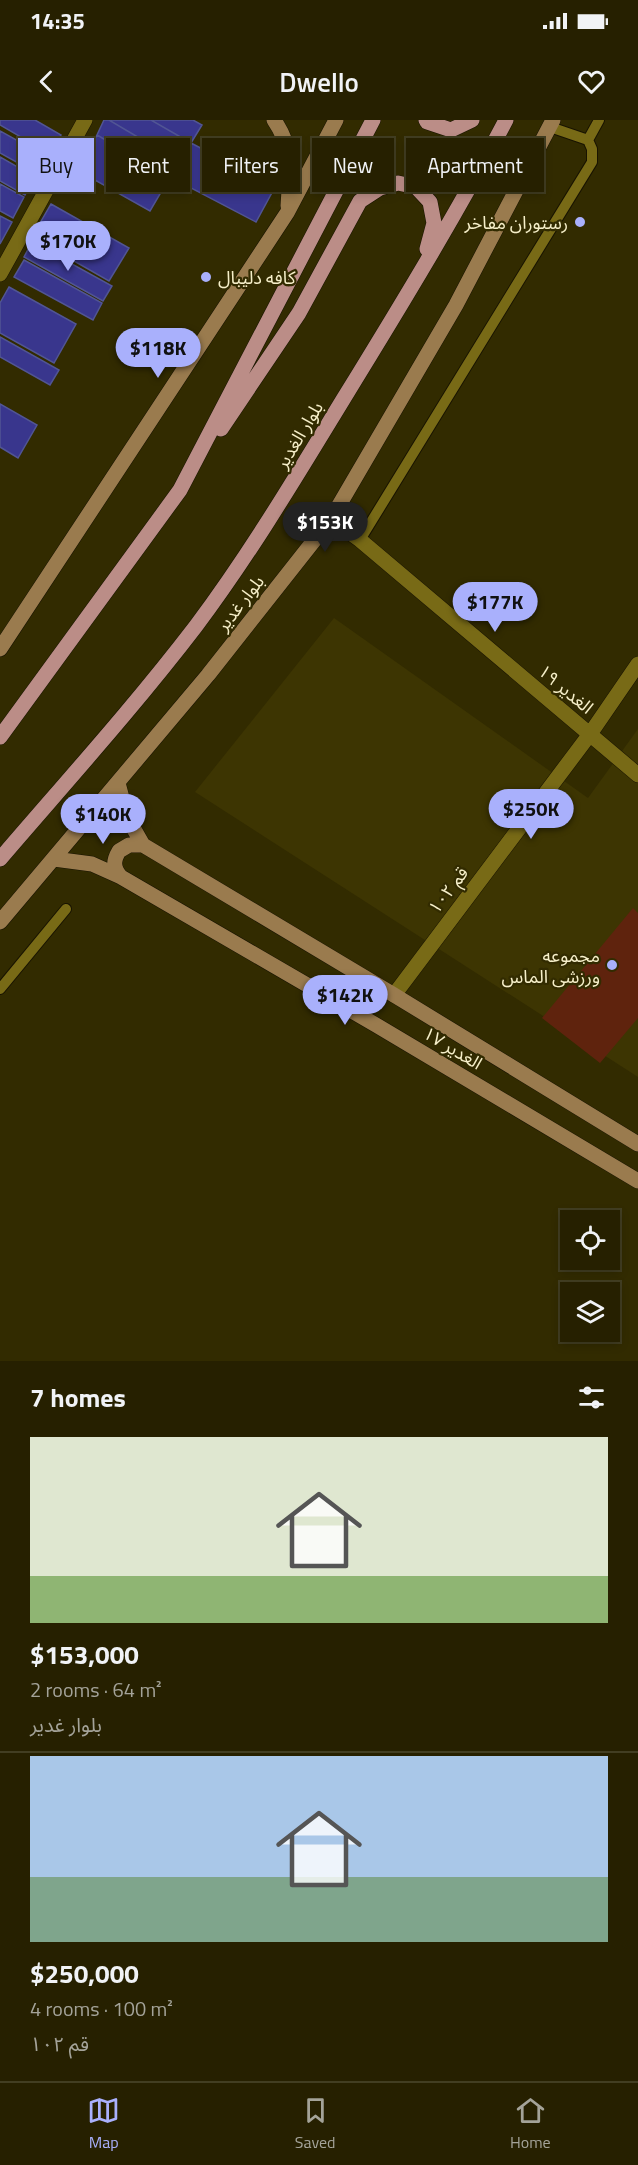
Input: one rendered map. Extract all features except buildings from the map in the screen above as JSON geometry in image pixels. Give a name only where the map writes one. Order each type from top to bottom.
[{"type":"main road","points":[[274,120],[283,134],[290,159],[287,213]]},
{"type":"main road","points":[[0,649],[287,213],[336,120]]},
{"type":"main road","points":[[180,490],[373,120]]},
{"type":"main road","points":[[426,120],[452,130],[472,120]]},
{"type":"main road","name":"بلوار الغدیر","points":[[0,859],[128,711],[196,625],[275,510],[423,266],[506,120]]},
{"type":"main road","name":"بلوار غدیر","points":[[0,922],[208,675],[331,519],[456,305],[552,123]]},
{"type":"main road","points":[[0,737],[180,490],[299,313],[360,201],[380,188],[398,183],[416,187],[430,202],[434,223],[423,266]]},
{"type":"main road","name":"الغدیر ۱۷","points":[[118,783],[127,817],[143,845],[638,1144]]},
{"type":"main road","points":[[121,877],[116,872],[114,864],[119,851],[129,845],[143,845]]},
{"type":"main road","name":"الغدیر ۱۷","points":[[54,859],[92,864],[121,877],[376,1024],[638,1181]]},
{"type":"street","points":[[0,274],[85,120]]},
{"type":"street","name":"الغدیر ۱۹","points":[[331,519],[360,540],[638,775]]},
{"type":"street","name":"قم ۱۰۲","points":[[394,995],[590,735],[638,664]]},
{"type":"lane","points":[[588,140],[599,120]]},
{"type":"lane","points":[[360,540],[592,162],[592,149],[588,140],[552,123]]},
{"type":"lane","points":[[0,989],[66,909]]},
{"type":"shaded area","points":[[334,618],[588,798],[638,729],[638,1077],[195,792]]},
{"type":"shaded area","name":"مجموعه ورزشی الماس","points":[[633,908],[638,913],[638,1018],[600,1063],[542,1018]]},
{"type":"place","name":"رستوران مفاخر","points":[[580,222]]},
{"type":"place","name":"کافه دلیبال","points":[[206,277]]},
{"type":"place","name":"مجموعه ورزشی الماس","points":[[612,965]]}]
